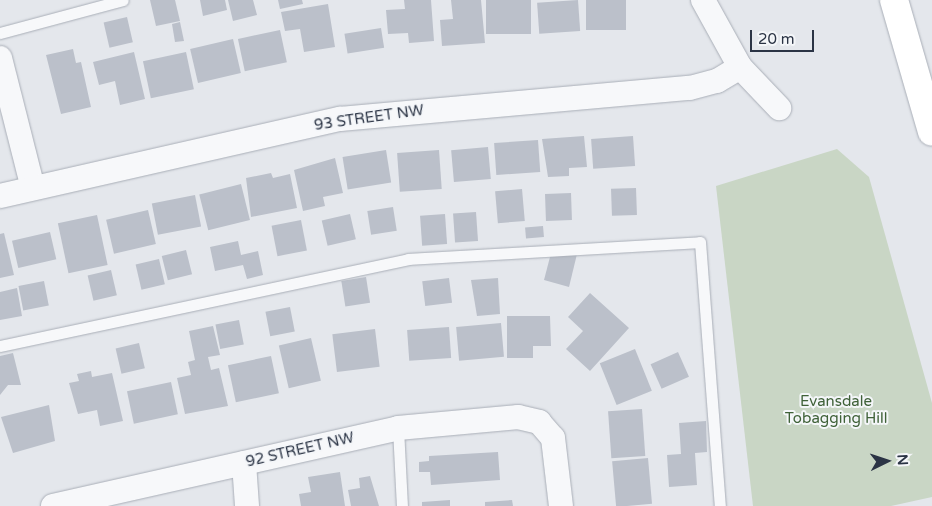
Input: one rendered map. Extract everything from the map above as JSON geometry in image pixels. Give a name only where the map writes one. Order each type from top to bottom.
[{"type":"main road","points":[[894,0],[932,132]]},
{"type":"street","points":[[703,0],[740,66],[779,108]]},
{"type":"street","points":[[0,58],[33,188]]},
{"type":"street","name":"93 STREET NW","points":[[0,196],[340,119],[690,88],[717,81],[740,66]]},
{"type":"street","name":"92 STREET NW","points":[[53,506],[86,502],[398,428],[518,417],[547,428],[556,449],[561,506]]},
{"type":"street","points":[[244,463],[247,506]]},
{"type":"lane","points":[[0,33],[123,0]]},
{"type":"lane","points":[[0,346],[408,259],[700,242],[720,506]]},
{"type":"lane","points":[[398,428],[402,506]]},
{"type":"green space","name":"Evansdale Tobagging Hill","points":[[837,149],[869,177],[932,403],[932,497],[891,506],[753,506],[716,186]]},
{"type":"building","points":[[150,0],[175,0],[180,21],[156,26]]},
{"type":"building","points":[[200,0],[225,0],[227,10],[203,16]]},
{"type":"building","points":[[228,0],[253,0],[257,15],[233,21]]},
{"type":"building","points":[[278,0],[302,0],[303,4],[280,9]]},
{"type":"building","points":[[404,0],[431,0],[434,41],[409,43],[408,33],[388,34],[386,10],[405,9]]},
{"type":"building","points":[[451,0],[481,0],[485,43],[442,46],[440,20],[453,19]]},
{"type":"building","points":[[486,0],[531,0],[531,34],[486,34]]},
{"type":"building","points":[[578,0],[580,31],[539,34],[537,3]]},
{"type":"building","points":[[586,0],[626,0],[626,30],[586,30]]},
{"type":"building","points":[[328,4],[335,47],[304,52],[300,29],[285,31],[281,12]]},
{"type":"building","points":[[127,17],[133,42],[109,48],[104,22]]},
{"type":"building","points":[[180,22],[184,41],[175,42],[172,24]]},
{"type":"building","points":[[381,28],[384,48],[348,54],[344,34]]},
{"type":"building","points":[[280,30],[287,62],[245,71],[238,39]]},
{"type":"building","points":[[233,39],[241,73],[198,83],[190,49]]},
{"type":"building","points":[[73,49],[76,63],[81,62],[91,107],[61,114],[46,55]]},
{"type":"building","points":[[134,52],[145,99],[120,105],[115,81],[99,85],[93,62]]},
{"type":"building","points":[[186,52],[194,89],[151,98],[143,61]]},
{"type":"building","points":[[584,136],[587,167],[569,168],[569,176],[548,177],[542,139]]},
{"type":"building","points":[[633,136],[635,166],[593,169],[591,139]]},
{"type":"building","points":[[538,140],[540,172],[496,175],[494,143]]},
{"type":"building","points":[[488,147],[491,179],[454,182],[451,150]]},
{"type":"building","points":[[386,150],[391,183],[348,189],[343,157]]},
{"type":"building","points":[[439,150],[442,189],[400,192],[397,153]]},
{"type":"building","points":[[335,158],[343,193],[323,197],[325,206],[303,211],[294,170]]},
{"type":"building","points":[[271,173],[273,178],[290,174],[297,208],[251,217],[246,178]]},
{"type":"building","points":[[241,184],[250,220],[208,230],[199,194]]},
{"type":"building","points":[[636,188],[637,215],[612,216],[611,189]]},
{"type":"building","points":[[522,189],[525,221],[498,223],[495,191]]},
{"type":"building","points":[[571,193],[572,220],[546,221],[545,194]]},
{"type":"building","points":[[195,195],[201,226],[158,235],[152,203]]},
{"type":"building","points":[[393,207],[397,231],[371,235],[367,211]]},
{"type":"building","points":[[148,210],[156,244],[114,254],[106,220]]},
{"type":"building","points":[[476,212],[478,241],[455,243],[453,214]]},
{"type":"building","points":[[350,214],[356,239],[328,246],[322,221]]},
{"type":"building","points":[[445,214],[447,244],[422,246],[420,216]]},
{"type":"building","points":[[97,215],[108,265],[68,273],[58,223]]},
{"type":"building","points":[[301,220],[307,250],[277,256],[272,226]]},
{"type":"building","points":[[543,226],[544,237],[526,239],[525,228]]},
{"type":"building","points":[[50,232],[56,259],[18,268],[12,241]]},
{"type":"building","points":[[4,233],[14,275],[0,278],[0,234]]},
{"type":"building","points":[[238,241],[241,255],[258,251],[263,275],[247,279],[243,265],[215,271],[210,247]]},
{"type":"building","points":[[186,250],[192,274],[168,280],[162,256]]},
{"type":"building","points":[[577,254],[569,287],[544,280],[550,257]]},
{"type":"building","points":[[159,259],[165,284],[141,290],[136,264]]},
{"type":"building","points":[[111,270],[117,295],[93,301],[88,275]]},
{"type":"building","points":[[366,277],[370,303],[345,307],[341,281]]},
{"type":"building","points":[[449,278],[452,303],[425,306],[422,281]]},
{"type":"building","points":[[498,278],[500,314],[477,316],[471,280]]},
{"type":"building","points":[[44,281],[49,306],[23,311],[18,286]]},
{"type":"building","points":[[17,288],[22,316],[0,320],[0,292]]},
{"type":"building","points":[[590,293],[629,328],[590,371],[566,349],[583,331],[568,317]]},
{"type":"building","points":[[290,307],[295,332],[270,336],[265,312]]},
{"type":"building","points":[[507,316],[550,316],[551,346],[533,346],[533,358],[507,358]]},
{"type":"building","points":[[239,320],[244,345],[220,349],[215,325]]},
{"type":"building","points":[[501,323],[504,357],[459,361],[456,327]]},
{"type":"building","points":[[213,326],[220,355],[208,357],[211,370],[219,368],[228,406],[185,414],[177,378],[191,375],[188,362],[195,360],[189,331]]},
{"type":"building","points":[[449,327],[451,358],[409,361],[407,330]]},
{"type":"building","points":[[375,329],[380,367],[337,372],[332,334]]},
{"type":"building","points":[[311,338],[321,381],[289,388],[279,345]]},
{"type":"building","points":[[139,343],[145,368],[121,374],[116,348]]},
{"type":"building","points":[[635,349],[652,391],[617,405],[600,363]]},
{"type":"building","points":[[678,352],[689,377],[662,389],[651,364]]},
{"type":"building","points":[[13,353],[21,385],[8,385],[0,395],[0,356]]},
{"type":"building","points":[[271,356],[279,393],[236,402],[228,365]]},
{"type":"building","points":[[91,371],[92,377],[112,373],[123,421],[100,426],[97,410],[78,414],[69,383],[79,381],[77,374]]},
{"type":"building","points":[[171,382],[178,414],[134,424],[127,391]]},
{"type":"building","points":[[49,405],[55,441],[13,453],[1,417]]},
{"type":"building","points":[[642,409],[645,456],[611,458],[608,411]]},
{"type":"building","points":[[706,421],[707,452],[695,453],[697,485],[669,487],[667,455],[681,454],[679,423]]},
{"type":"building","points":[[498,452],[500,480],[431,485],[430,472],[419,472],[419,462],[429,461],[429,456]]},
{"type":"building","points":[[648,458],[652,504],[616,506],[612,461]]},
{"type":"building","points":[[340,472],[345,506],[301,506],[299,494],[311,492],[308,477]]},
{"type":"building","points":[[370,476],[379,506],[351,506],[348,490],[360,488],[359,478]]},
{"type":"building","points":[[450,500],[450,506],[422,506],[422,502]]},
{"type":"building","points":[[512,500],[513,506],[485,506],[485,502]]}]
